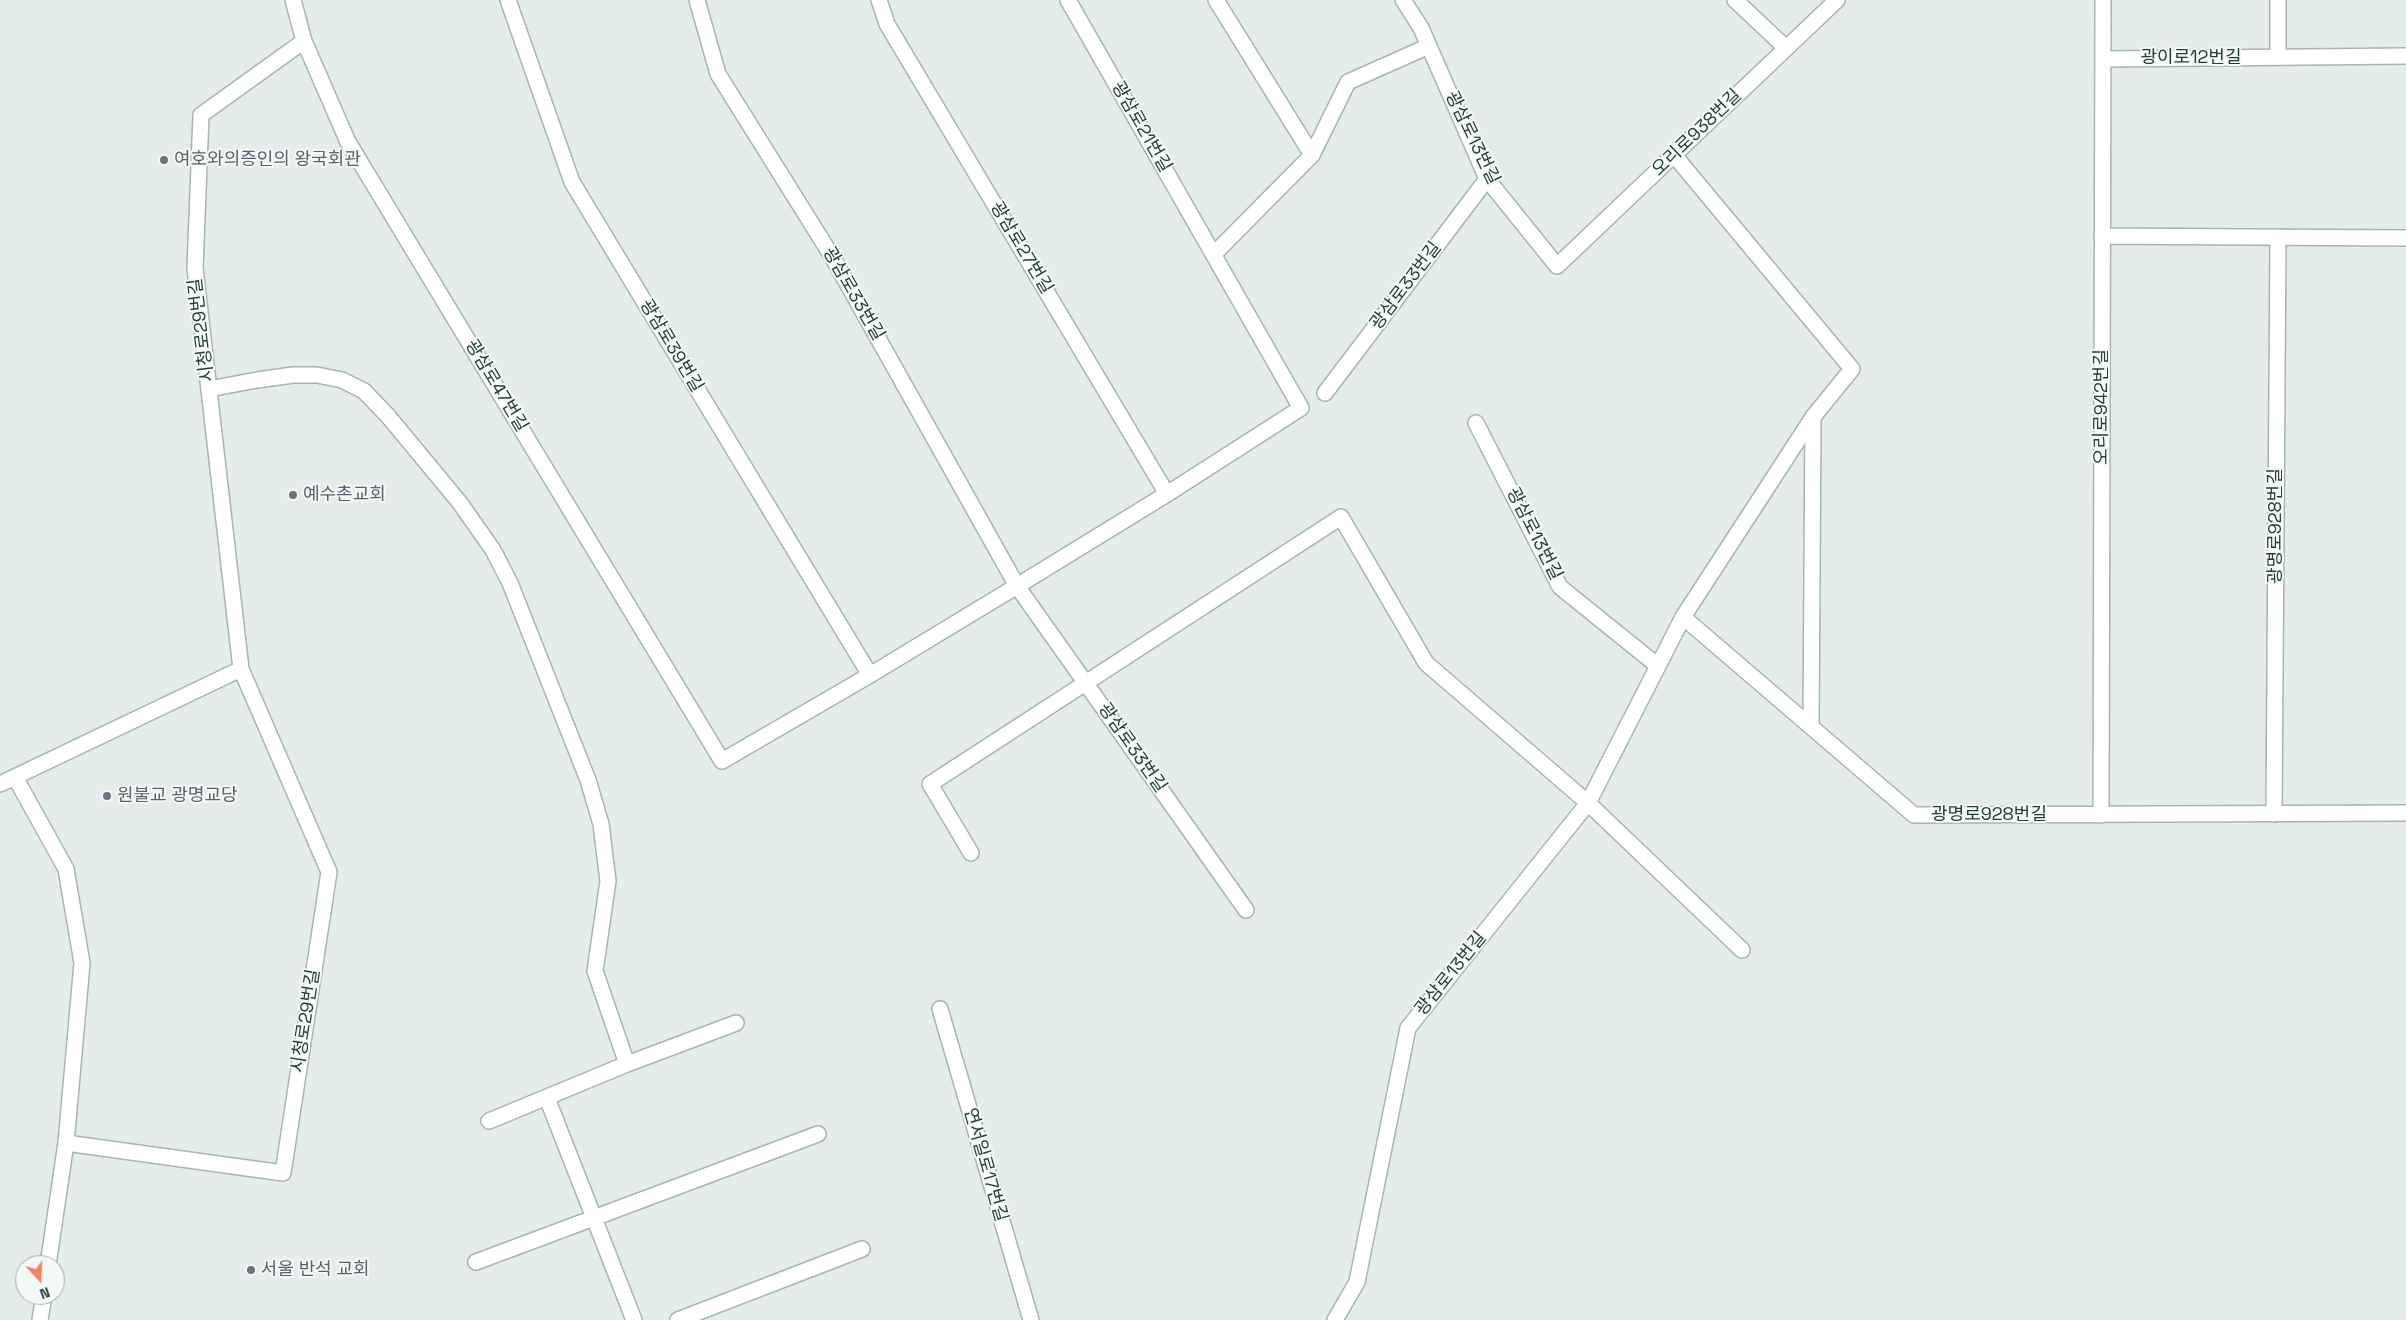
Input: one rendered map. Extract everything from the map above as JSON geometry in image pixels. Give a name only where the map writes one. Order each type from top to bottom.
[{"type":"street","name":"광삼로47번길","points":[[293,0],[304,41],[348,142],[722,761],[870,676]]},
{"type":"street","name":"광삼로39번길","points":[[508,0],[572,182],[870,676]]},
{"type":"street","name":"광삼로33번길","points":[[697,0],[718,74],[833,258],[1017,586],[1246,910]]},
{"type":"street","name":"광삼로27번길","points":[[879,0],[888,24],[1167,494]]},
{"type":"street","name":"광삼로21번길","points":[[1068,0],[1302,408],[1167,494]]},
{"type":"street","points":[[1216,0],[1312,155]]},
{"type":"street","name":"광삼로13번길","points":[[1402,0],[1421,28],[1430,46],[1487,178],[1557,266]]},
{"type":"street","points":[[1735,0],[1786,48]]},
{"type":"street","name":"오리로938번길","points":[[1557,266],[1837,0]]},
{"type":"street","name":"오리로942번길","points":[[2101,815],[2103,0]]},
{"type":"street","points":[[2278,0],[2278,58]]},
{"type":"street","name":"시청로29번길","points":[[66,1143],[283,1173],[329,872],[241,669],[195,268],[201,115],[304,41]]},
{"type":"street","points":[[1214,254],[1312,155],[1348,82],[1430,46]]},
{"type":"street","name":"광이로12번길","points":[[2103,59],[2406,56]]},
{"type":"street","name":"광삼로13번길","points":[[1336,1320],[1357,1282],[1408,1028],[1588,803],[1683,617],[1813,417],[1852,369],[1674,156]]},
{"type":"street","name":"광삼로33번길","points":[[1325,393],[1487,178]]},
{"type":"street","points":[[2102,236],[2406,238]]},
{"type":"street","name":"광명로928번길","points":[[2274,814],[2278,237]]},
{"type":"street","points":[[209,390],[257,380],[317,375],[342,380],[364,391],[388,416],[460,503],[492,550],[514,592],[588,780],[601,824],[608,880],[595,970],[599,987],[627,1064]]},
{"type":"street","points":[[1811,726],[1813,417]]},
{"type":"street","name":"광삼로13번길","points":[[1476,424],[1560,586],[1658,666]]},
{"type":"street","points":[[870,676],[1167,494]]},
{"type":"street","points":[[971,853],[930,784],[1341,517],[1426,663],[1588,803],[1742,950]]},
{"type":"street","points":[[1683,617],[1811,726]]},
{"type":"street","points":[[0,784],[241,669]]},
{"type":"street","name":"광명로928번길","points":[[1811,726],[1914,816],[2406,814]]},
{"type":"street","points":[[15,777],[66,869],[82,963],[66,1143],[49,1255]]},
{"type":"street","name":"연서일로17번길","points":[[940,1009],[1031,1320]]},
{"type":"street","points":[[489,1121],[627,1064],[736,1024]]},
{"type":"street","points":[[547,1098],[634,1320]]},
{"type":"street","points":[[476,1262],[818,1134]]},
{"type":"street","points":[[678,1320],[862,1249]]},
{"type":"street","points":[[40,1320],[42,1305]]},
{"type":"place","name":"여호와의증인의 왕국회관","points":[[164,160]]},
{"type":"place","name":"예수촌교회","points":[[293,495]]},
{"type":"place","name":"원불교 광명교당","points":[[107,796]]},
{"type":"place","name":"서울 반석 교회","points":[[251,1270]]}]
